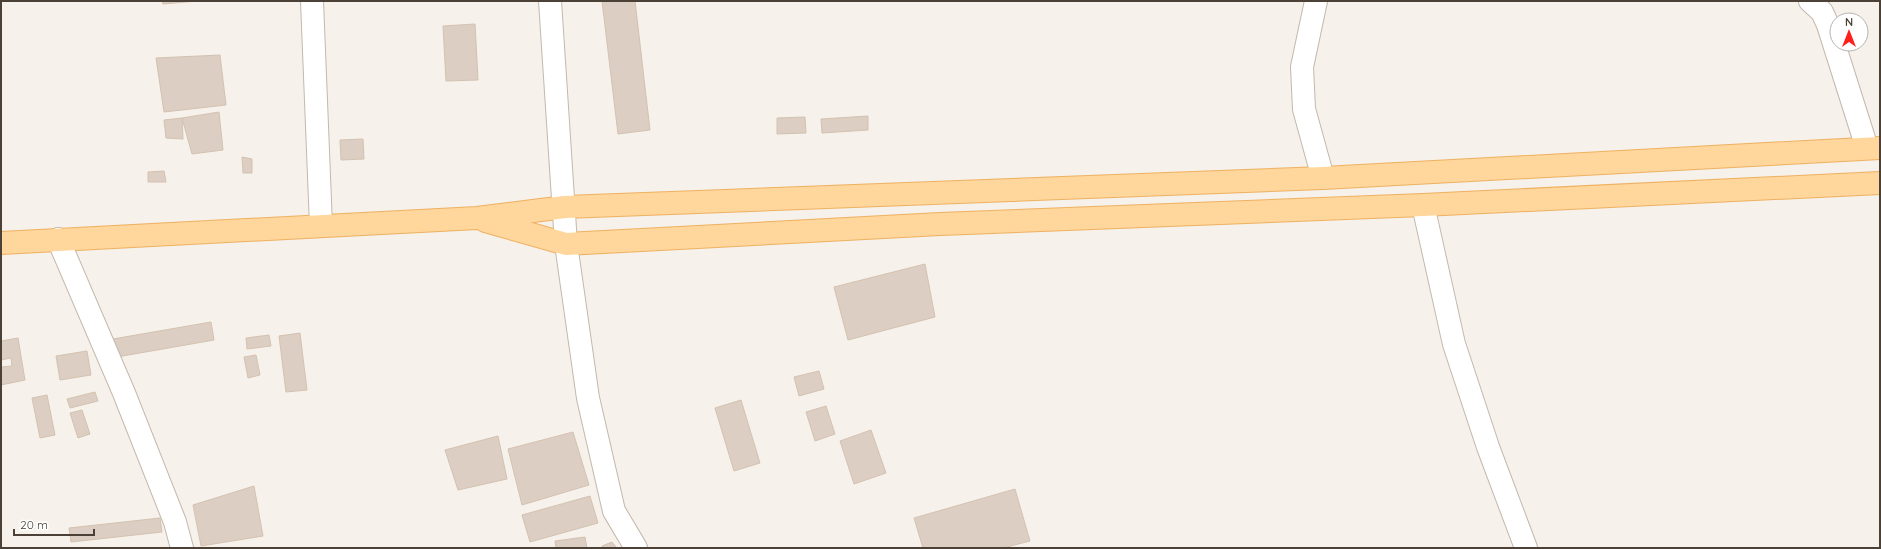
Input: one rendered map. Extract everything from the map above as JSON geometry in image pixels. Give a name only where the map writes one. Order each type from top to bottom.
[{"type":"main road","points":[[1,242],[476,218],[564,207],[1323,178],[1873,148]]},
{"type":"main road","points":[[476,218],[566,244],[940,224],[1423,205],[1880,183]]},
{"type":"street","points":[[312,1],[321,226]]},
{"type":"street","points":[[550,1],[566,244],[590,405],[614,511],[636,548]]},
{"type":"street","points":[[1316,1],[1302,67],[1304,109],[1323,178]]},
{"type":"street","points":[[1810,1],[1822,12],[1828,25],[1873,148]]},
{"type":"street","points":[[1423,205],[1454,344],[1488,447],[1526,548]]},
{"type":"street","points":[[58,239],[126,400],[175,522],[182,548]]},
{"type":"building","points":[[162,1],[197,1],[163,4]]},
{"type":"building","points":[[602,1],[635,1],[650,130],[618,134]]},
{"type":"building","points":[[475,24],[478,80],[446,81],[443,26]]},
{"type":"building","points":[[220,55],[226,105],[164,112],[156,58]]},
{"type":"building","points":[[219,112],[223,150],[192,154],[182,118]]},
{"type":"building","points":[[868,116],[868,130],[822,133],[821,119]]},
{"type":"building","points":[[805,117],[806,133],[777,134],[777,118]]},
{"type":"building","points":[[182,118],[183,139],[166,138],[164,120]]},
{"type":"building","points":[[363,139],[364,159],[341,160],[340,140]]},
{"type":"building","points":[[242,157],[252,159],[252,173],[243,173]]},
{"type":"building","points":[[164,171],[166,182],[148,182],[148,172]]},
{"type":"building","points":[[925,264],[935,317],[848,340],[834,287]]},
{"type":"building","points":[[211,322],[214,340],[117,357],[113,339]]},
{"type":"building","points":[[300,333],[307,390],[286,392],[279,336]]},
{"type":"building","points":[[269,335],[271,346],[247,349],[246,338]]},
{"type":"building","points":[[18,338],[25,380],[1,385],[1,367],[12,366],[11,358],[1,360],[1,341]]},
{"type":"building","points":[[87,351],[91,375],[60,380],[56,356]]},
{"type":"building","points":[[256,355],[260,375],[248,378],[244,357]]},
{"type":"building","points":[[819,371],[824,389],[799,396],[794,377]]},
{"type":"building","points":[[95,392],[98,401],[70,408],[67,399]]},
{"type":"building","points":[[47,395],[55,435],[40,438],[32,398]]},
{"type":"building","points":[[741,400],[760,463],[734,471],[715,408]]},
{"type":"building","points":[[826,406],[835,434],[815,441],[806,412]]},
{"type":"building","points":[[82,410],[90,434],[78,438],[70,413]]},
{"type":"building","points":[[871,430],[886,473],[854,484],[840,441]]},
{"type":"building","points":[[573,432],[589,485],[522,505],[508,449]]},
{"type":"building","points":[[498,436],[507,479],[458,490],[445,450]]},
{"type":"building","points":[[254,486],[263,536],[201,546],[193,505]]},
{"type":"building","points":[[1015,489],[1030,541],[1003,548],[923,548],[914,518]]},
{"type":"building","points":[[590,496],[598,523],[530,542],[522,515]]},
{"type":"building","points":[[160,518],[162,532],[71,542],[69,528]]},
{"type":"building","points":[[585,537],[587,548],[556,548],[555,541]]},
{"type":"building","points":[[612,542],[617,548],[603,548],[602,546]]}]
